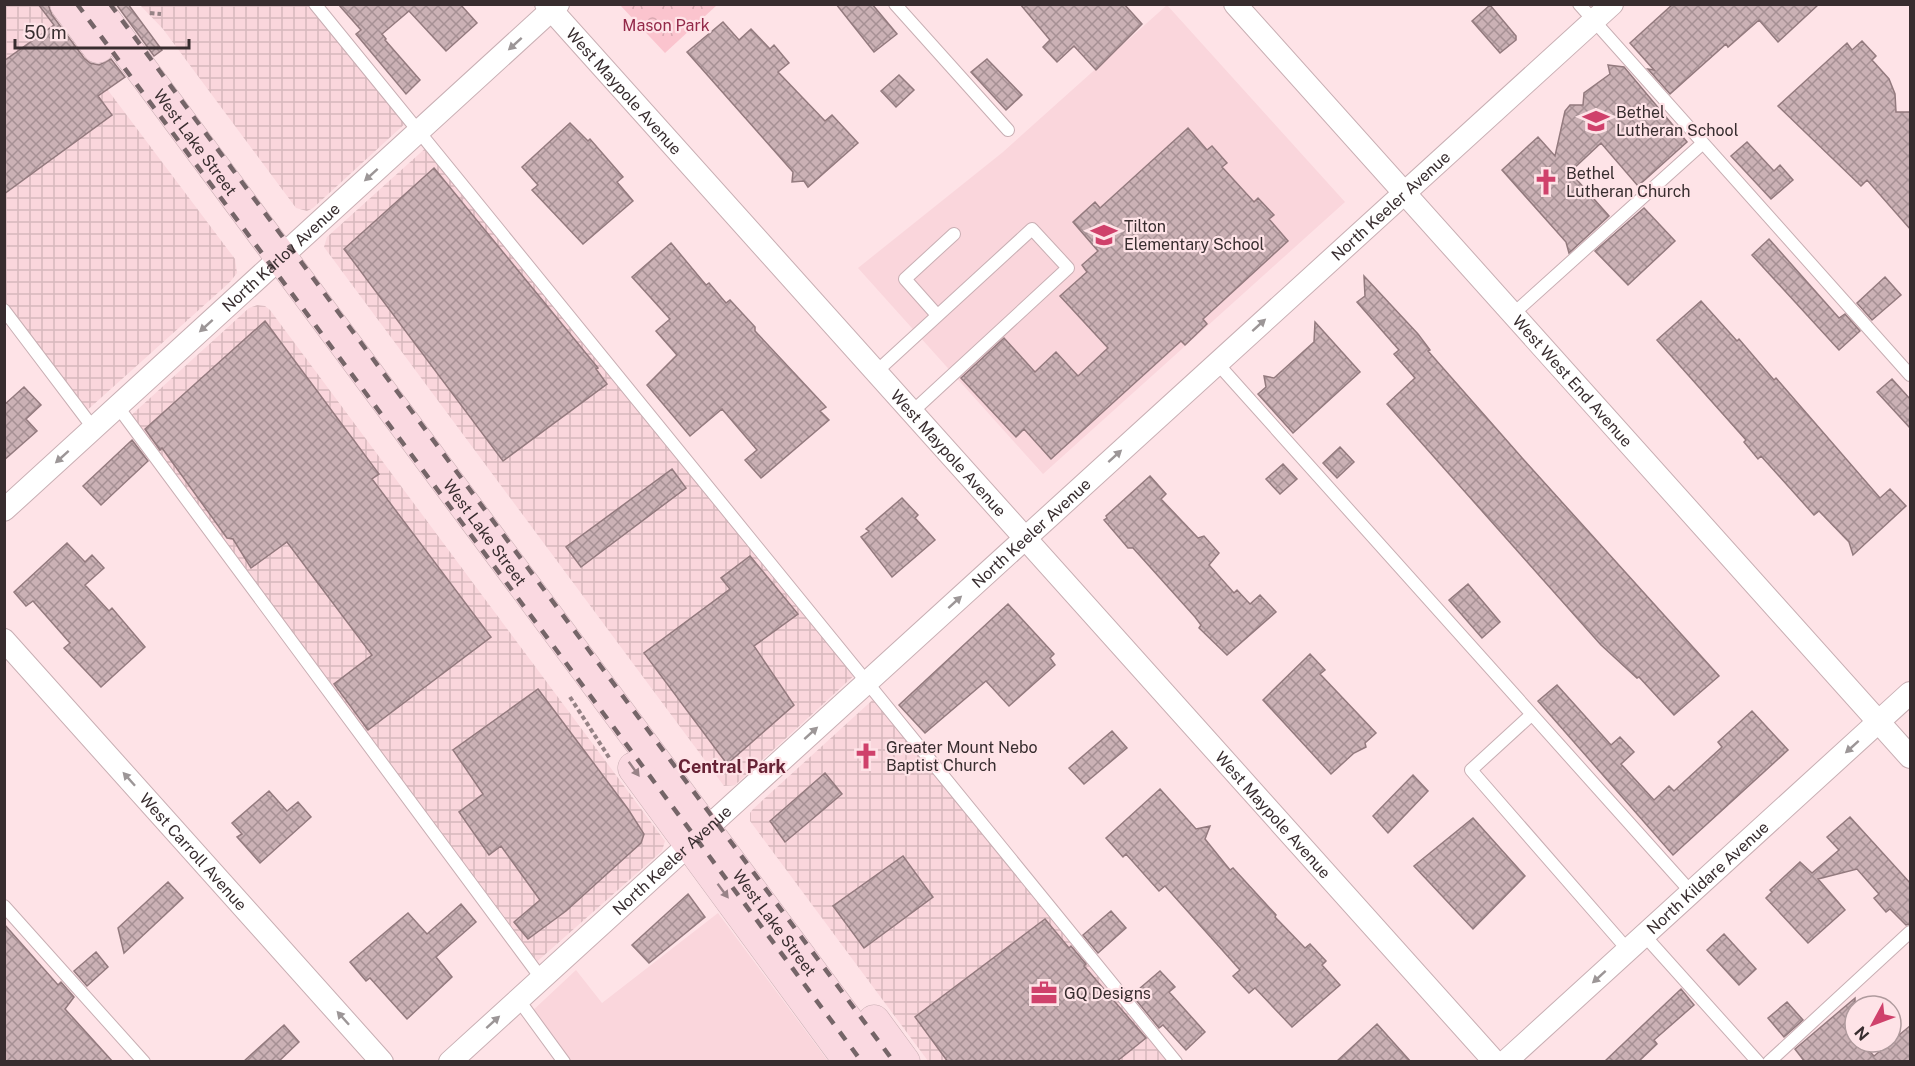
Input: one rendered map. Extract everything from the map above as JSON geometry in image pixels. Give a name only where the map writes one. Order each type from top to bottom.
[{"type":"main road","name":"West Lake Street","points":[[66,4],[281,258]]},
{"type":"main road","name":"West Lake Street","points":[[93,4],[878,1062]]},
{"type":"main road","name":"West Lake Street","points":[[118,4],[281,258],[589,706],[705,829],[904,1062]]},
{"type":"main road","name":"West Lake Street","points":[[705,829],[850,1062]]},
{"type":"street","name":"West West End Avenue","points":[[1235,4],[1911,757]]},
{"type":"street","name":"North Keeler Avenue","points":[[450,1062],[1404,193],[1586,13],[1612,4]]},
{"type":"street","name":"North Karlov Avenue","points":[[4,510],[419,132],[552,6]]},
{"type":"street","name":"West Maypole Avenue","points":[[552,6],[876,372],[1495,1062]]},
{"type":"street","name":"West Carroll Avenue","points":[[4,640],[382,1062]]},
{"type":"street","name":"North Kildare Avenue","points":[[1505,1062],[1911,693]]},
{"type":"lane","points":[[315,4],[1176,1062]]},
{"type":"lane","points":[[895,4],[1008,130]]},
{"type":"lane","points":[[1586,13],[1911,375]]},
{"type":"lane","points":[[1513,314],[1702,143]]},
{"type":"lane","points":[[876,372],[1032,228],[1068,268],[912,412]]},
{"type":"lane","points":[[937,315],[905,279],[954,234]]},
{"type":"lane","points":[[4,310],[94,429]]},
{"type":"lane","points":[[1217,363],[1530,716],[1691,892]]},
{"type":"lane","points":[[118,407],[541,978]]},
{"type":"lane","points":[[1530,716],[1471,770],[1636,942],[1758,1062]]},
{"type":"lane","points":[[4,906],[144,1062]]},
{"type":"lane","points":[[1769,1062],[1911,932]]},
{"type":"lane","points":[[518,999],[564,1062]]},
{"type":"path","points":[[150,13],[161,14]]},
{"type":"shaded area","points":[[5,5],[48,5],[89,59],[101,81],[235,259],[237,273],[230,282],[83,414],[5,308]]},
{"type":"shaded area","points":[[140,5],[315,5],[409,120],[313,208],[307,211],[296,208],[163,29]]},
{"type":"shaded area","name":"Tilton Elementary School","points":[[1167,5],[1345,202],[1043,474],[858,268],[1003,152]]},
{"type":"shaded area","points":[[429,145],[859,671],[735,785],[724,786],[324,247],[327,237]]},
{"type":"shaded area","points":[[257,305],[265,306],[270,310],[665,841],[662,851],[532,966],[127,419],[249,308]]},
{"type":"shaded area","points":[[878,695],[1176,1061],[928,1061],[750,821],[750,813],[753,809]]},
{"type":"shaded area","points":[[718,913],[828,1061],[564,1061],[529,1014],[576,970],[602,1003]]},
{"type":"green space","name":"Mason Park","points":[[620,5],[717,5],[665,53]]},
{"type":"building","points":[[38,4],[48,4],[52,15],[84,58],[90,63],[99,65],[111,59],[125,77],[98,96],[112,115],[4,194],[4,61],[54,25]]},
{"type":"building","points":[[116,4],[128,4],[162,50],[154,56]]},
{"type":"building","points":[[338,4],[460,4],[477,23],[446,51],[409,11],[382,34],[420,80],[406,94],[356,34],[361,30]]},
{"type":"building","points":[[836,4],[872,4],[897,34],[874,52]]},
{"type":"building","points":[[1020,4],[1124,4],[1142,24],[1096,70],[1074,46],[1057,62],[1043,47],[1050,40]]},
{"type":"building","points":[[1673,4],[1819,4],[1778,42],[1759,20],[1728,47],[1726,44],[1670,94],[1648,69],[1654,70],[1630,43]]},
{"type":"building","points":[[1490,5],[1516,36],[1516,40],[1500,53],[1472,21]]},
{"type":"building","points":[[723,22],[739,40],[751,29],[770,49],[774,45],[789,63],[778,72],[825,121],[832,115],[858,143],[808,187],[804,181],[792,182],[793,172],[687,52]]},
{"type":"building","points":[[1862,41],[1876,56],[1872,60],[1889,79],[1895,94],[1896,112],[1911,112],[1911,230],[1867,180],[1861,186],[1778,106],[1847,43],[1852,50]]},
{"type":"building","points":[[987,59],[1022,95],[1006,110],[971,72]]},
{"type":"building","points":[[1608,65],[1624,67],[1687,142],[1638,186],[1601,143],[1570,172],[1609,216],[1569,253],[1566,242],[1502,170],[1538,137],[1555,156],[1565,111],[1570,105],[1583,105],[1584,93],[1610,74]]},
{"type":"building","points":[[899,75],[914,90],[896,107],[881,91]]},
{"type":"building","points":[[570,123],[588,141],[590,139],[623,177],[617,182],[633,201],[583,244],[532,190],[538,185],[522,167]]},
{"type":"building","points":[[1188,128],[1207,150],[1212,146],[1227,163],[1222,167],[1254,202],[1258,198],[1274,215],[1269,219],[1288,241],[1203,319],[1207,324],[1185,345],[1181,341],[1051,459],[1024,429],[1016,437],[961,378],[1004,338],[1035,372],[1056,352],[1078,376],[1108,348],[1060,296],[1087,272],[1082,265],[1098,251],[1073,222],[1095,202],[1100,208]]},
{"type":"building","points":[[1747,142],[1774,171],[1780,165],[1793,180],[1771,199],[1731,156]]},
{"type":"building","points":[[434,168],[598,368],[596,369],[607,384],[503,461],[344,249]]},
{"type":"building","points":[[1644,208],[1675,241],[1628,285],[1595,251]]},
{"type":"building","points":[[1769,239],[1839,318],[1845,314],[1860,331],[1839,350],[1752,255]]},
{"type":"building","points":[[671,243],[706,285],[709,283],[726,303],[730,300],[755,327],[755,331],[826,407],[820,411],[829,420],[761,478],[745,460],[757,450],[722,409],[690,436],[647,385],[677,355],[656,331],[670,319],[632,277]]},
{"type":"building","points":[[1364,276],[1418,334],[1430,350],[1428,351],[1523,459],[1719,676],[1674,715],[1639,677],[1637,678],[1601,645],[1387,404],[1415,378],[1394,354],[1399,350],[1357,302],[1365,296]]},
{"type":"building","points":[[1885,277],[1901,295],[1872,320],[1857,303]]},
{"type":"building","points":[[1701,301],[1737,341],[1739,339],[1774,380],[1776,378],[1880,498],[1890,489],[1906,506],[1853,555],[1849,542],[1819,511],[1814,515],[1761,456],[1758,459],[1744,442],[1746,440],[1657,340]]},
{"type":"building","points":[[265,321],[379,474],[372,479],[491,637],[368,730],[334,684],[372,655],[287,542],[251,568],[233,539],[227,538],[162,448],[160,450],[145,429]]},
{"type":"building","points":[[1315,322],[1360,372],[1293,433],[1258,394],[1266,387],[1264,376],[1274,378],[1314,342]]},
{"type":"building","points":[[1892,379],[1911,400],[1911,429],[1877,392]]},
{"type":"building","points":[[24,387],[41,405],[26,419],[37,431],[4,460],[4,405]]},
{"type":"building","points":[[132,440],[148,461],[101,505],[83,486]]},
{"type":"building","points":[[1340,447],[1354,462],[1337,478],[1323,463]]},
{"type":"building","points":[[1283,464],[1297,479],[1280,494],[1266,479]]},
{"type":"building","points":[[672,469],[686,488],[581,567],[566,547]]},
{"type":"building","points":[[1150,476],[1166,494],[1161,499],[1198,538],[1204,536],[1219,553],[1209,565],[1234,593],[1237,590],[1250,604],[1260,595],[1276,612],[1227,655],[1199,628],[1201,625],[1195,617],[1133,548],[1128,548],[1104,520]]},
{"type":"building","points":[[902,498],[918,515],[915,518],[935,540],[892,577],[861,537],[869,531],[866,529]]},
{"type":"building","points":[[67,543],[85,562],[92,555],[104,568],[85,585],[109,611],[112,608],[145,647],[101,687],[64,648],[70,643],[33,601],[26,606],[14,592]]},
{"type":"building","points":[[750,556],[798,614],[754,646],[794,705],[727,764],[644,653],[730,589],[721,578]]},
{"type":"building","points":[[1468,584],[1500,622],[1482,638],[1449,600]]},
{"type":"building","points":[[1008,604],[1054,654],[1050,658],[1055,665],[1009,706],[986,681],[925,733],[899,705]]},
{"type":"building","points":[[1310,654],[1325,670],[1320,674],[1376,733],[1365,743],[1366,747],[1354,753],[1331,774],[1263,700]]},
{"type":"building","points":[[1557,685],[1611,745],[1620,737],[1634,752],[1621,764],[1654,800],[1669,786],[1674,791],[1722,747],[1718,742],[1752,711],[1788,750],[1673,855],[1538,701]]},
{"type":"building","points":[[538,689],[628,809],[644,834],[641,843],[566,911],[528,939],[514,922],[540,900],[501,846],[489,855],[459,812],[483,794],[453,750]]},
{"type":"building","points":[[1112,731],[1127,748],[1084,784],[1069,768]]},
{"type":"building","points":[[825,773],[842,794],[785,842],[770,821]]},
{"type":"building","points":[[1413,775],[1428,791],[1388,833],[1373,816]]},
{"type":"building","points":[[1160,789],[1196,829],[1210,826],[1205,839],[1230,870],[1233,868],[1305,948],[1310,944],[1326,961],[1322,965],[1340,985],[1292,1027],[1255,988],[1249,993],[1233,976],[1240,970],[1165,886],[1159,891],[1126,854],[1123,857],[1106,838]]},
{"type":"building","points":[[269,791],[287,811],[298,802],[311,817],[260,863],[237,837],[242,834],[232,823]]},
{"type":"building","points":[[1850,817],[1911,884],[1911,924],[1906,925],[1890,909],[1886,912],[1874,898],[1879,894],[1857,869],[1818,879],[1845,910],[1808,943],[1766,898],[1772,892],[1770,890],[1800,862],[1812,873],[1839,850],[1827,837]]},
{"type":"building","points":[[1473,818],[1525,876],[1473,929],[1414,866]]},
{"type":"building","points":[[903,856],[933,897],[864,948],[833,906]]},
{"type":"building","points":[[168,882],[183,898],[124,953],[118,928]]},
{"type":"building","points":[[688,894],[705,917],[649,963],[632,945]]},
{"type":"building","points":[[461,904],[476,922],[436,957],[452,977],[407,1019],[370,978],[366,981],[350,962],[408,913],[427,934]]},
{"type":"building","points":[[1111,911],[1126,928],[1098,953],[1083,935]]},
{"type":"building","points":[[1045,919],[1069,948],[1071,946],[1086,964],[1084,966],[1146,1038],[1116,1062],[948,1062],[915,1017]]},
{"type":"building","points":[[4,924],[58,985],[61,982],[74,997],[65,1009],[113,1062],[4,1062]]},
{"type":"building","points":[[1724,934],[1756,969],[1739,985],[1707,950]]},
{"type":"building","points":[[96,952],[108,967],[87,986],[74,971]]},
{"type":"building","points":[[1160,971],[1175,987],[1169,992],[1205,1032],[1186,1050],[1163,1025],[1159,1028],[1132,995]]},
{"type":"building","points":[[1681,989],[1694,1005],[1654,1040],[1657,1044],[1638,1062],[1604,1062]]},
{"type":"building","points":[[1787,1002],[1803,1020],[1784,1037],[1768,1018]]},
{"type":"building","points":[[1843,1008],[1843,1054],[1872,1054],[1874,1056],[1876,1054],[1903,1054],[1903,1032],[1911,1025],[1911,1062],[1805,1062],[1795,1049]]},
{"type":"building","points":[[1377,1024],[1411,1062],[1336,1062]]},
{"type":"building","points":[[284,1025],[299,1042],[278,1062],[243,1062]]},
{"type":"railway","points":[[77,4],[862,1062]]},
{"type":"railway","points":[[110,4],[894,1062]]},
{"type":"place","name":"Bethel Lutheran School","points":[[1596,121]]},
{"type":"place","name":"Bethel Lutheran Church","points":[[1546,182]]},
{"type":"place","name":"Tilton Elementary School","points":[[1104,235]]},
{"type":"place","name":"Greater Mount Nebo Baptist Church","points":[[866,756]]},
{"type":"place","name":"GQ Designs","points":[[1044,993]]},
{"type":"district","name":"Central Park","points":[[732,766]]}]
